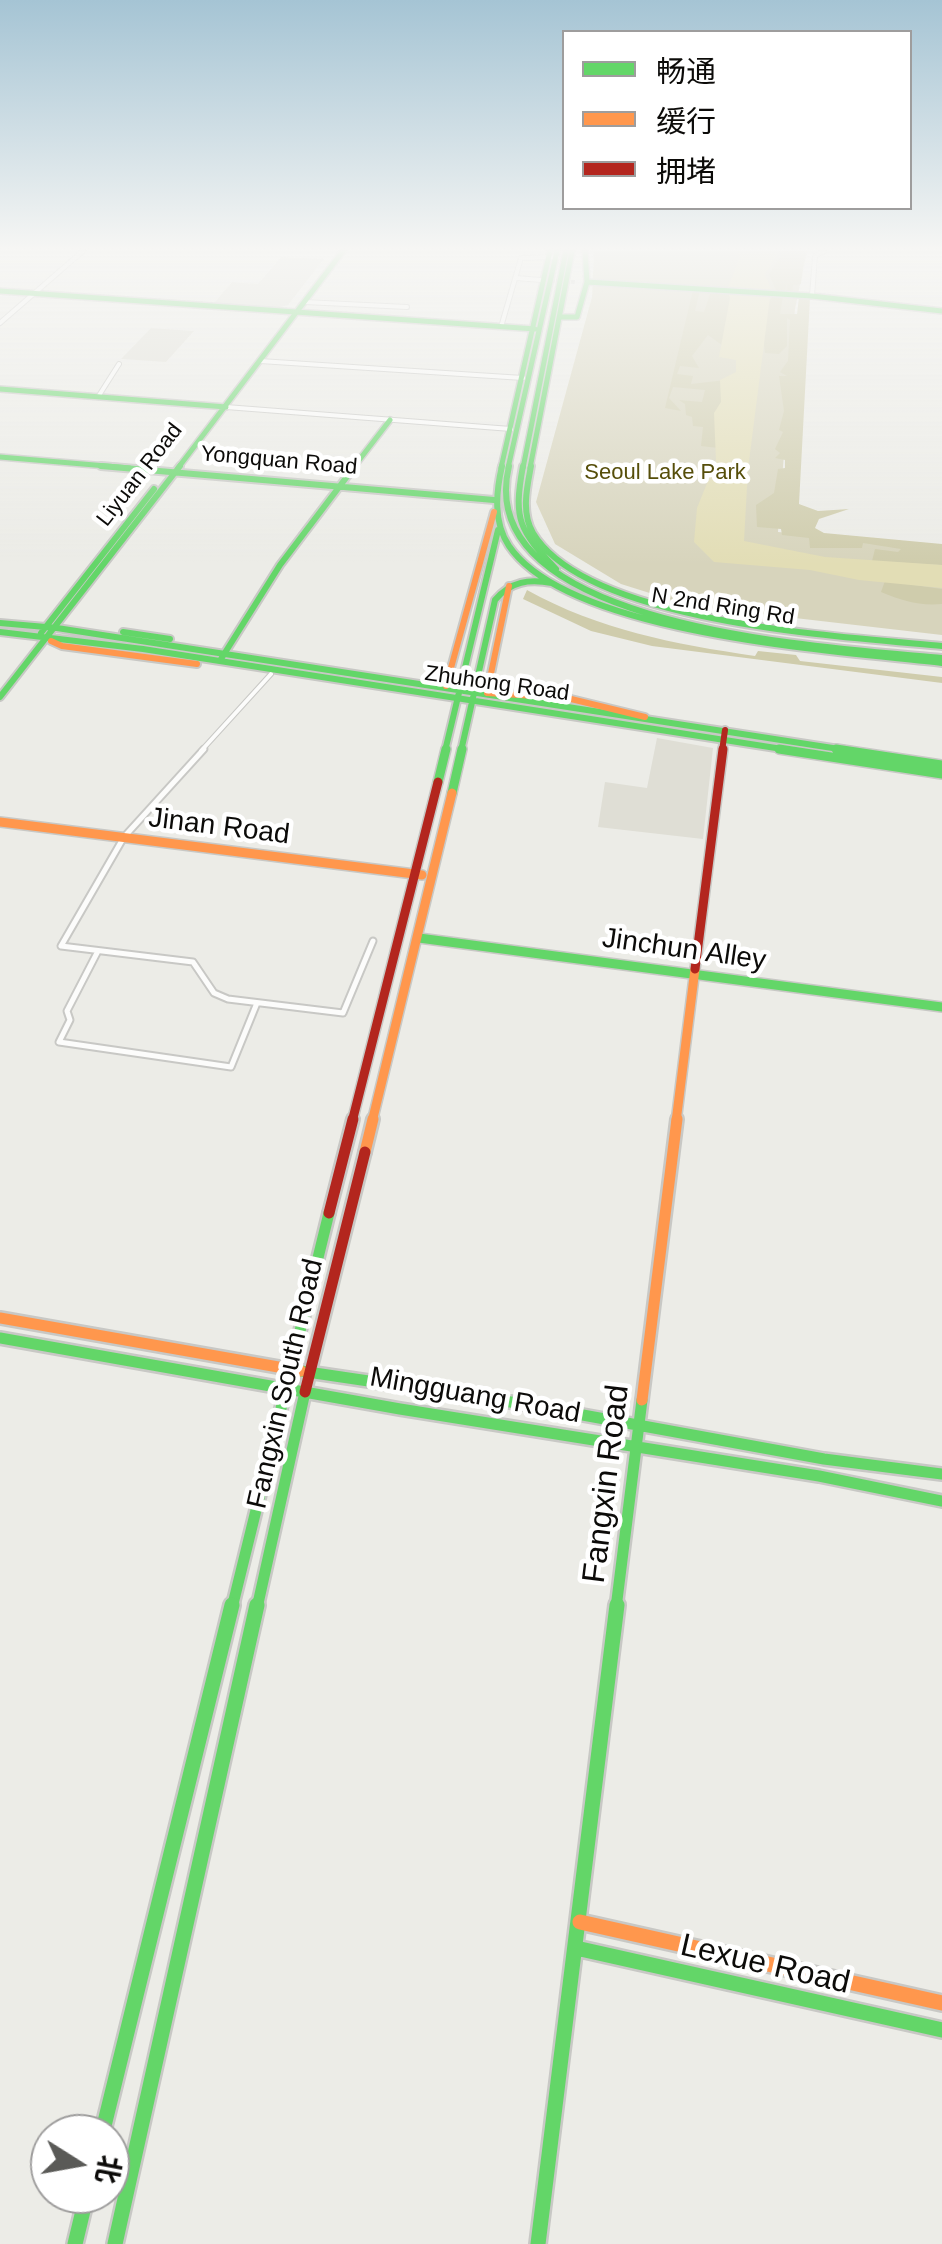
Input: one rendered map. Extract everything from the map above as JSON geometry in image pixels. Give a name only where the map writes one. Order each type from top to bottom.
[{"type":"main road","name":"Liyuan Road","points":[[42,632],[57,628],[261,356]]},
{"type":"main road","name":"Liyuan Road","points":[[222,406],[264,356]]},
{"type":"main road","points":[[390,420],[280,565],[220,657],[271,674],[425,700],[452,693],[528,356]]},
{"type":"main road","name":"N 2nd Ring Rd","points":[[536,356],[504,498],[504,514],[524,552],[571,586],[654,618],[942,654]]},
{"type":"main road","points":[[552,356],[526,491],[526,514],[539,542],[557,559],[604,586],[692,614],[942,654]]},
{"type":"main road","points":[[0,389],[222,406]]},
{"type":"main road","name":"Yongquan Road","points":[[0,458],[494,505]]},
{"type":"main road","name":"Liyuan Road","points":[[42,632],[171,473]]},
{"type":"main road","points":[[494,505],[498,530],[511,550],[552,582],[585,600],[660,625],[942,654]]},
{"type":"main road","name":"Fangxin South Road","points":[[107,2114],[288,1366],[417,874],[452,693],[498,530]]},
{"type":"main road","name":"Fangxin South Road","points":[[115,2244],[309,1372],[505,595],[509,586],[518,581],[552,582]]},
{"type":"main road","points":[[0,620],[42,632]]},
{"type":"main road","name":"Zhuhong Road","points":[[57,628],[220,657],[242,665],[645,717],[942,774]]},
{"type":"main road","points":[[0,632],[42,632]]},
{"type":"main road","points":[[0,688],[42,632]]},
{"type":"main road","points":[[0,697],[42,632]]},
{"type":"main road","name":"Zhuhong Road","points":[[42,632],[452,693]]},
{"type":"main road","name":"Zhuhong Road","points":[[479,695],[942,765]]},
{"type":"main road","name":"Fangxin Road","points":[[538,2244],[724,734]]},
{"type":"main road","name":"Jinan Road","points":[[0,822],[433,876]]},
{"type":"main road","name":"Jinchun Alley","points":[[419,938],[942,1007]]},
{"type":"main road","name":"Mingguang Road","points":[[0,1318],[309,1372],[402,1383],[824,1459],[942,1474]]},
{"type":"main road","name":"Mingguang Road","points":[[0,1338],[819,1476],[942,1501]]},
{"type":"main road","name":"Lexue Road","points":[[580,1922],[942,2003]]},
{"type":"main road","name":"Lexue Road","points":[[576,1948],[942,2030]]},
{"type":"main road","points":[[75,2244],[82,2214]]},
{"type":"street","points":[[260,361],[523,378]]},
{"type":"street","points":[[98,398],[118,364]]},
{"type":"street","points":[[222,406],[511,429]]},
{"type":"street","points":[[271,674],[124,837],[61,946],[193,962],[214,993],[257,1003],[343,1013],[372,940]]},
{"type":"street","points":[[98,951],[67,1012],[70,1020],[59,1042],[231,1066],[257,1003]]},
{"type":"shaded area","points":[[124,356],[172,356],[166,362],[121,359]]},
{"type":"shaded area","points":[[677,356],[692,356],[699,368],[680,366],[677,374],[693,376],[691,384],[726,380],[718,448],[701,446],[703,427],[693,426],[685,404],[679,400],[702,402],[705,390],[673,387],[669,398],[681,411],[665,408]]},
{"type":"shaded area","points":[[762,356],[748,469],[744,541],[825,557],[942,565],[942,588],[714,562],[694,542],[697,508],[716,461],[714,413],[721,402],[720,380],[736,372],[736,360],[719,357]]},
{"type":"shaded area","points":[[788,356],[807,356],[799,504],[818,511],[849,509],[819,519],[815,528],[824,533],[942,544],[942,565],[872,561],[875,549],[901,549],[863,543],[862,548],[810,548],[809,538],[782,535],[781,529],[757,527],[756,505],[774,493],[778,469],[785,468],[785,460],[775,458],[780,453],[775,449],[783,432],[779,430],[784,411],[779,376],[787,376],[780,372]]},
{"type":"shaded area","points":[[885,581],[942,589],[942,604],[911,602],[881,592]]},
{"type":"shaded area","points":[[527,590],[582,616],[666,640],[755,656],[758,651],[796,655],[800,661],[942,677],[942,683],[652,646],[591,631],[523,599]]},
{"type":"shaded area","points":[[657,738],[713,748],[703,839],[598,827],[605,782],[647,788]]},
{"type":"green space","name":"Seoul Lake Park","points":[[576,356],[791,356],[778,532],[942,547],[942,635],[691,606],[621,584],[555,544],[536,502]]},
{"type":"traffic: fast","points":[[0,697],[264,356]]},
{"type":"traffic: fast","points":[[526,356],[494,500],[509,546],[550,582],[610,609],[681,628],[757,642],[942,663]]},
{"type":"traffic: fast","points":[[535,356],[504,497],[520,542],[560,577],[619,604],[688,624],[762,638],[942,658]]},
{"type":"traffic: fast","points":[[545,356],[516,503],[523,535],[556,569]]},
{"type":"traffic: fast","points":[[552,356],[526,508],[535,536],[563,565],[607,588],[661,606],[785,629],[942,646]]},
{"type":"traffic: fast","points":[[0,389],[226,407]]},
{"type":"traffic: fast","points":[[221,659],[280,565],[390,420]]},
{"type":"traffic: fast","points":[[0,457],[494,500]]},
{"type":"traffic: fast","points":[[41,633],[154,489]]},
{"type":"traffic: fast","points":[[438,782],[498,530]]},
{"type":"traffic: fast","points":[[452,793],[495,600],[520,582],[552,583]]},
{"type":"traffic: fast","points":[[0,623],[57,628],[942,765]]},
{"type":"traffic: fast","points":[[0,632],[143,649],[942,774]]},
{"type":"traffic: fast","points":[[123,632],[170,639]]},
{"type":"traffic: fast","points":[[419,938],[942,1007]]},
{"type":"traffic: fast","points":[[107,2114],[329,1213]]},
{"type":"traffic: fast","points":[[0,1338],[400,1409],[819,1476],[942,1501]]},
{"type":"traffic: fast","points":[[301,1371],[517,1403],[824,1459],[942,1474]]},
{"type":"traffic: fast","points":[[115,2244],[305,1392]]},
{"type":"traffic: fast","points":[[538,2244],[642,1400]]},
{"type":"traffic: fast","points":[[576,1948],[942,2030]]},
{"type":"traffic: fast","points":[[75,2244],[82,2214]]},
{"type":"traffic: slow","points":[[446,686],[494,512]]},
{"type":"traffic: slow","points":[[509,586],[487,693],[567,698],[645,717]]},
{"type":"traffic: slow","points":[[51,641],[62,646],[197,664]]},
{"type":"traffic: slow","points":[[365,1152],[452,793]]},
{"type":"traffic: slow","points":[[0,822],[422,875]]},
{"type":"traffic: slow","points":[[642,1400],[695,969]]},
{"type":"traffic: slow","points":[[0,1318],[301,1371]]},
{"type":"traffic: slow","points":[[580,1922],[942,2003]]},
{"type":"traffic: jam","points":[[695,969],[725,730]]},
{"type":"traffic: jam","points":[[329,1213],[438,782]]},
{"type":"traffic: jam","points":[[305,1392],[365,1152]]}]
